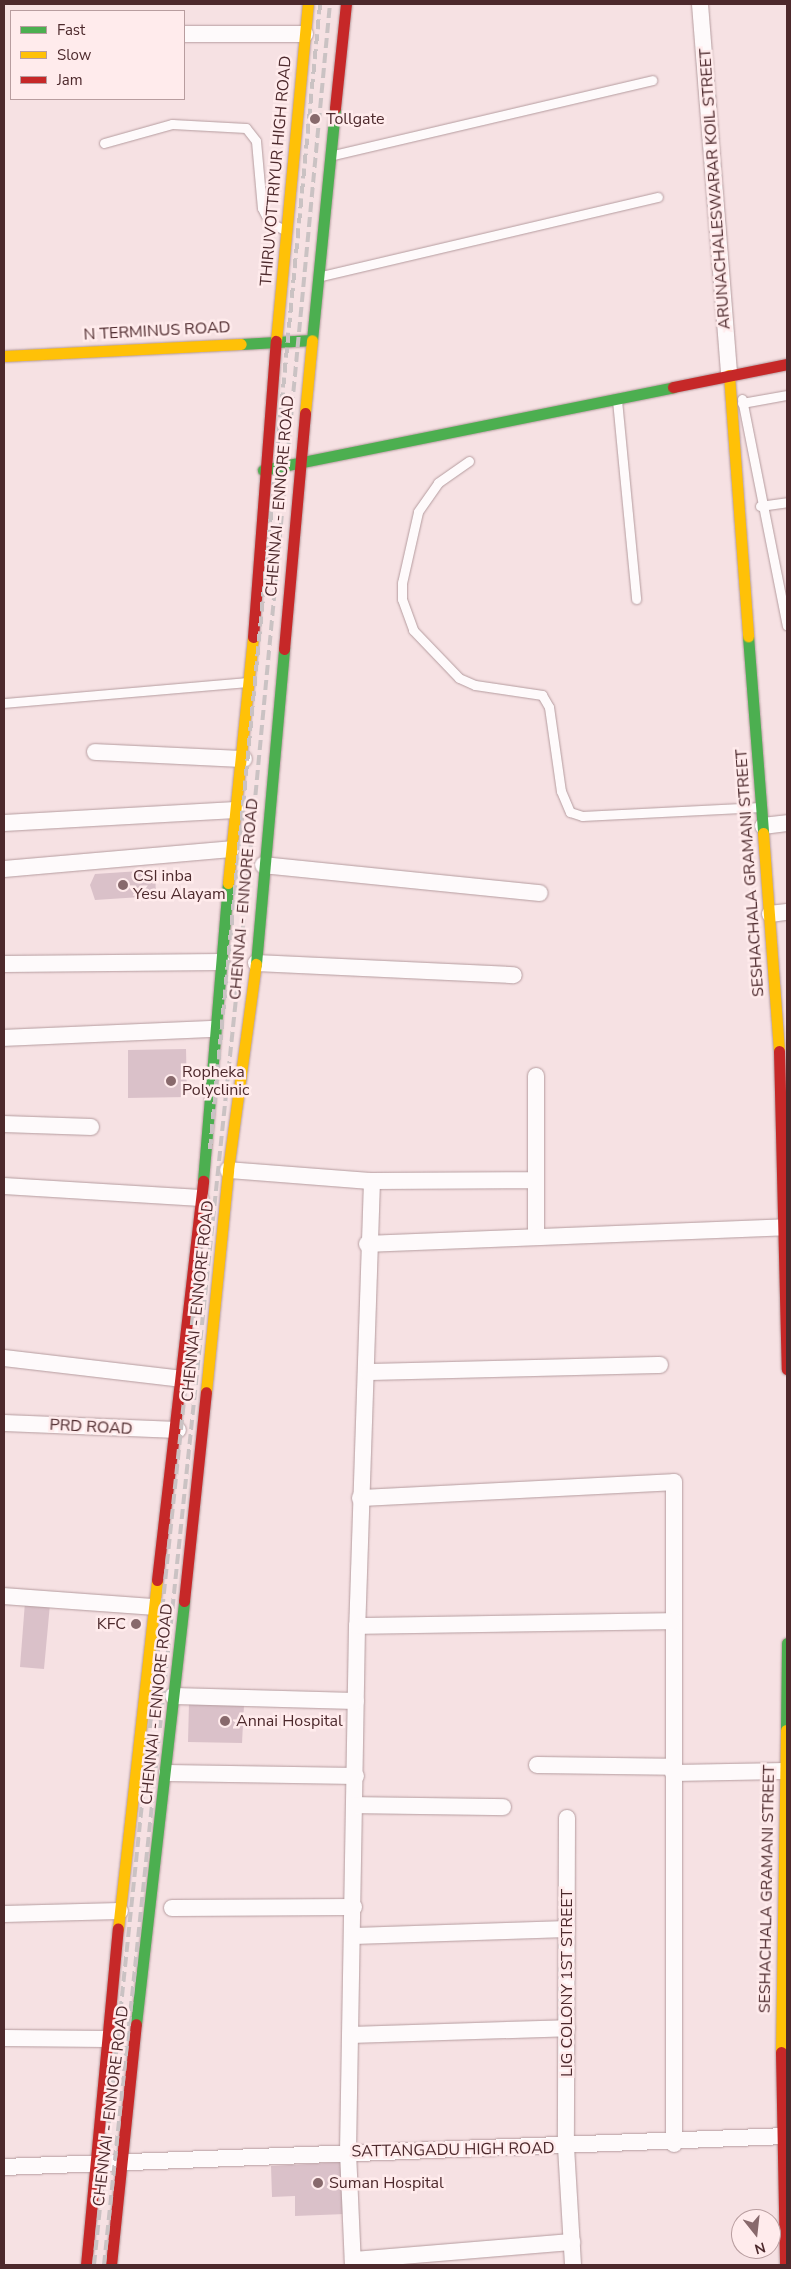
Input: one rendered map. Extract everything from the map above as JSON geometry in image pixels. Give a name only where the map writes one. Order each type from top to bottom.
[{"type":"main road","name":"THIRUVOTTRIYUR HIGH ROAD","points":[[276,341],[308,4]]},
{"type":"main road","points":[[312,340],[346,4]]},
{"type":"main road","name":"N TERMINUS ROAD","points":[[4,356],[312,340]]},
{"type":"main road","name":"CHENNAI - ENNORE ROAD","points":[[111,2265],[119,2162],[168,1773],[173,1696],[228,1170],[256,964],[263,865],[312,340]]},
{"type":"main road","name":"CHENNAI - ENNORE ROAD","points":[[86,2265],[120,1911],[155,1607],[178,1430],[201,1198],[231,849],[244,758],[263,470],[276,341]]},
{"type":"main road","points":[[263,470],[787,364]]},
{"type":"main road","name":"SESHACHALA GRAMANI STREET","points":[[733,374],[763,826],[770,914],[782,1001],[787,1195],[784,1226],[787,1369]]},
{"type":"main road","name":"SESHACHALA GRAMANI STREET","points":[[786,2265],[784,2136],[787,1643]]},
{"type":"street","name":"ARUNACHALESWARAR KOIL STREET","points":[[700,4],[733,374]]},
{"type":"street","points":[[185,34],[305,34]]},
{"type":"street","points":[[95,752],[244,758]]},
{"type":"street","points":[[4,824],[236,810]]},
{"type":"street","points":[[763,826],[787,823]]},
{"type":"street","points":[[4,869],[231,849]]},
{"type":"street","points":[[263,865],[540,893]]},
{"type":"street","points":[[770,914],[787,912]]},
{"type":"street","points":[[4,964],[222,962]]},
{"type":"street","points":[[256,964],[514,976]]},
{"type":"street","points":[[4,1038],[214,1030]]},
{"type":"street","points":[[536,1076],[536,1237]]},
{"type":"street","points":[[4,1124],[91,1127]]},
{"type":"street","points":[[228,1170],[372,1181],[536,1180]]},
{"type":"street","points":[[372,1181],[367,1244],[368,1372],[360,1498],[357,1626],[354,1936],[348,2152],[353,2263],[572,2242]]},
{"type":"street","points":[[4,1186],[201,1198]]},
{"type":"street","points":[[367,1244],[784,1226]]},
{"type":"street","points":[[4,1358],[183,1379]]},
{"type":"street","points":[[368,1372],[660,1365]]},
{"type":"street","name":"PRD ROAD","points":[[4,1423],[178,1430]]},
{"type":"street","points":[[360,1498],[674,1482],[674,2144]]},
{"type":"street","points":[[4,1596],[155,1607]]},
{"type":"street","points":[[357,1626],[673,1621]]},
{"type":"street","points":[[173,1696],[356,1701]]},
{"type":"street","points":[[537,1764],[673,1770],[785,1770]]},
{"type":"street","points":[[168,1773],[356,1776]]},
{"type":"street","points":[[355,1805],[503,1807]]},
{"type":"street","name":"LIG COLONY 1ST STREET","points":[[567,1818],[566,2147],[573,2265]]},
{"type":"street","points":[[172,1908],[354,1907]]},
{"type":"street","points":[[4,1914],[120,1911]]},
{"type":"street","points":[[354,1936],[567,1929]]},
{"type":"street","points":[[350,2035],[566,2028]]},
{"type":"street","points":[[4,2038],[107,2039]]},
{"type":"street","name":"SATTANGADU HIGH ROAD","points":[[4,2167],[348,2152],[674,2144],[784,2136]]},
{"type":"lane","points":[[330,156],[652,80]]},
{"type":"lane","points":[[104,142],[172,124],[246,128],[256,141],[262,208],[269,222],[286,231]]},
{"type":"lane","points":[[318,276],[658,197]]},
{"type":"lane","points":[[733,374],[742,403],[760,506],[786,614],[787,626]]},
{"type":"lane","points":[[742,403],[787,395]]},
{"type":"lane","points":[[617,398],[636,599]]},
{"type":"lane","points":[[469,461],[438,483],[418,512],[402,583],[404,607],[412,630],[459,678],[475,685],[542,696],[549,707],[561,790],[570,812],[582,816],[762,807]]},
{"type":"lane","points":[[760,506],[787,502]]},
{"type":"lane","points":[[4,703],[249,682]]},
{"type":"building","name":"CSI inba Yesu Alayam","points":[[155,870],[156,896],[95,900],[90,885],[95,874]]},
{"type":"building","points":[[186,1049],[187,1097],[128,1098],[128,1050]]},
{"type":"building","points":[[25,1602],[50,1604],[44,1669],[20,1667]]},
{"type":"building","points":[[189,1703],[244,1705],[242,1743],[188,1742]]},
{"type":"building","points":[[342,2162],[345,2214],[295,2216],[295,2196],[272,2197],[271,2166]]},
{"type":"railway","points":[[210,1149],[320,4]]},
{"type":"railway","points":[[104,2265],[240,959],[330,4]]},
{"type":"railway","points":[[94,2265],[200,1246]]},
{"type":"traffic: fast","points":[[241,344],[312,340],[335,108]]},
{"type":"traffic: fast","points":[[263,470],[673,387]]},
{"type":"traffic: fast","points":[[748,636],[763,833]]},
{"type":"traffic: fast","points":[[256,964],[284,649]]},
{"type":"traffic: fast","points":[[203,1181],[228,883]]},
{"type":"traffic: fast","points":[[136,2024],[184,1601]]},
{"type":"traffic: fast","points":[[786,1730],[787,1643]]},
{"type":"traffic: slow","points":[[276,341],[308,4]]},
{"type":"traffic: slow","points":[[305,413],[312,340]]},
{"type":"traffic: slow","points":[[4,356],[241,344]]},
{"type":"traffic: slow","points":[[729,375],[748,636]]},
{"type":"traffic: slow","points":[[228,883],[253,637]]},
{"type":"traffic: slow","points":[[763,833],[779,1051]]},
{"type":"traffic: slow","points":[[206,1392],[228,1170],[256,964]]},
{"type":"traffic: slow","points":[[118,1929],[157,1580]]},
{"type":"traffic: slow","points":[[781,2052],[786,1730]]},
{"type":"traffic: jam","points":[[335,108],[346,4]]},
{"type":"traffic: jam","points":[[253,637],[276,341]]},
{"type":"traffic: jam","points":[[673,387],[787,364]]},
{"type":"traffic: jam","points":[[284,649],[305,413]]},
{"type":"traffic: jam","points":[[779,1051],[787,1369]]},
{"type":"traffic: jam","points":[[157,1580],[203,1181]]},
{"type":"traffic: jam","points":[[184,1601],[206,1392]]},
{"type":"traffic: jam","points":[[86,2265],[118,1929]]},
{"type":"traffic: jam","points":[[111,2265],[136,2024]]},
{"type":"traffic: jam","points":[[781,2052],[785,2265]]},
{"type":"place","name":"Tollgate","points":[[315,119]]},
{"type":"place","name":"CSI inba Yesu Alayam","points":[[123,885]]},
{"type":"place","name":"Ropheka Polyclinic","points":[[171,1081]]},
{"type":"place","name":"KFC","points":[[136,1624]]},
{"type":"place","name":"Annai Hospital","points":[[225,1721]]},
{"type":"place","name":"Suman Hospital","points":[[318,2183]]}]
